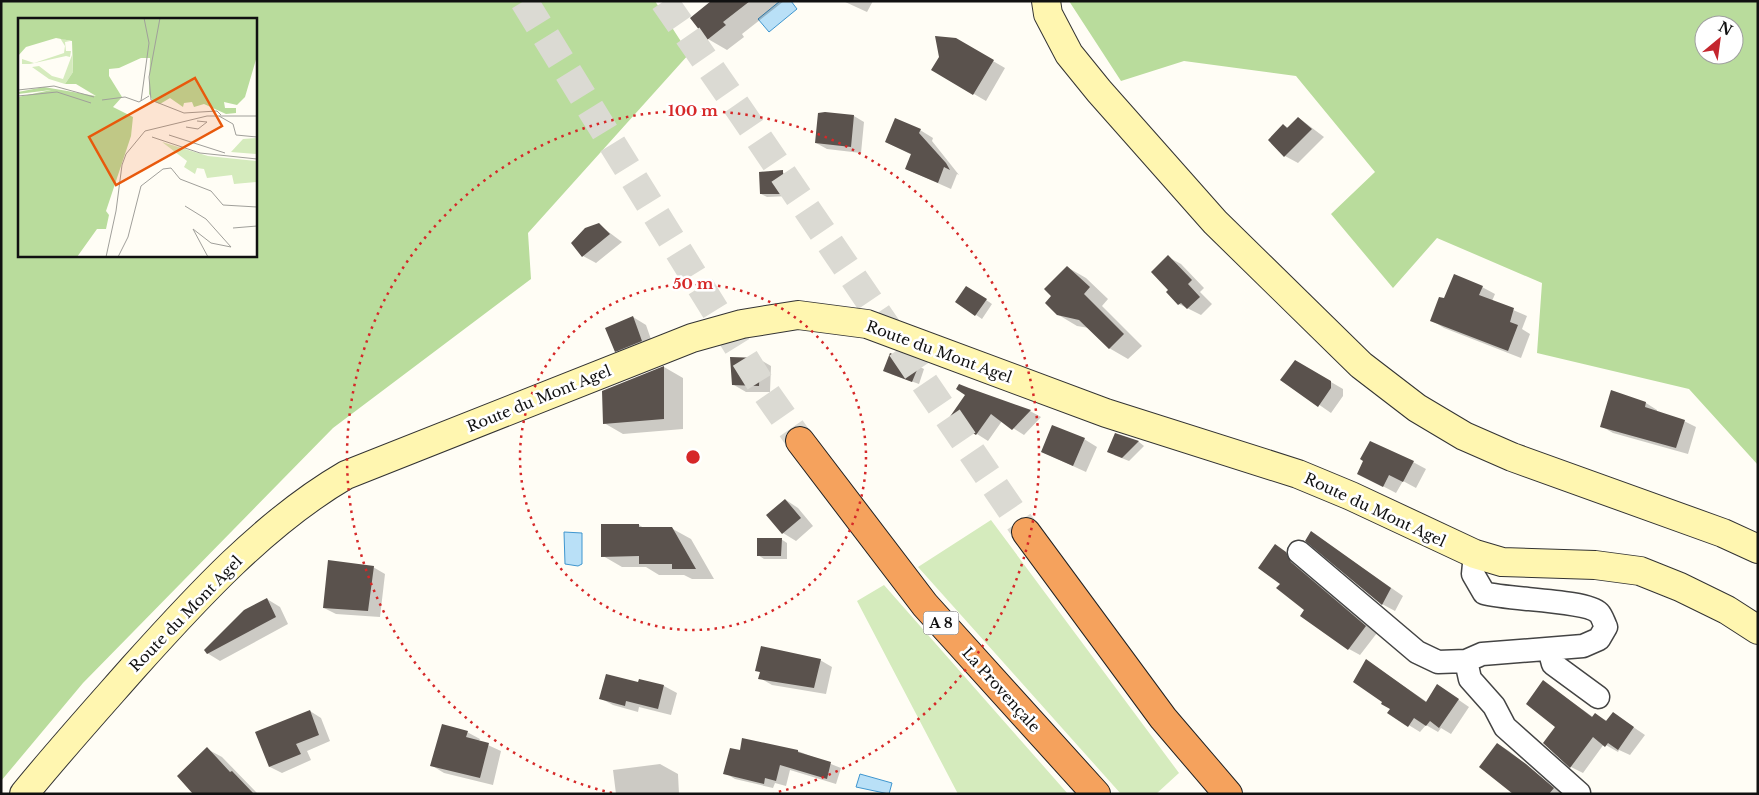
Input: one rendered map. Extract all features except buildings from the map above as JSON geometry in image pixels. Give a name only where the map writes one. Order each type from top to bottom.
[{"type":"highway","name":"La Provençale","points":[[800,441],[925,604],[1004,695],[1096,794]]},
{"type":"highway","points":[[1026,532],[1163,718],[1228,794]]},
{"type":"street","points":[[1046,1],[1048,14],[1069,54],[1131,127],[1215,222],[1361,365],[1417,408],[1464,436],[1512,457],[1723,533],[1758,549]]},
{"type":"street","name":"Route du Mont Agel","points":[[24,794],[59,752],[212,583],[316,492],[346,475],[692,338],[751,323],[798,315],[867,324],[1106,413],[1298,474],[1351,496],[1475,554],[1502,562],[1595,565],[1640,571],[1680,587],[1727,610],[1758,630]]},
{"type":"street","points":[[1299,552],[1416,652],[1438,662],[1466,661],[1482,654],[1583,646],[1599,639],[1606,627],[1599,613],[1586,605],[1501,598],[1484,592],[1473,574],[1475,554]]},
{"type":"street","points":[[1549,649],[1553,664],[1598,697]]},
{"type":"street","points":[[1466,661],[1470,679],[1494,706],[1505,728],[1579,793]]},
{"type":"green space","points":[[1,1],[655,1],[689,54],[528,233],[531,279],[333,428],[83,683],[1,781]]},
{"type":"green space","points":[[1069,1],[1758,1],[1758,465],[1689,389],[1537,353],[1542,283],[1437,238],[1393,288],[1331,214],[1375,172],[1296,76],[1184,61],[1121,81]]},
{"type":"green space","points":[[991,520],[1179,773],[1156,794],[1121,794],[918,567]]},
{"type":"green space","points":[[884,585],[1068,794],[958,794],[857,601]]},
{"type":"water","points":[[780,1],[791,1],[797,9],[769,32],[758,19]]},
{"type":"water","points":[[564,532],[582,533],[582,564],[578,566],[565,564]]},
{"type":"water","points":[[860,774],[892,783],[889,794],[856,787]]},
{"type":"tunnel","points":[[524,1],[765,391],[800,441]]},
{"type":"tunnel","points":[[664,1],[1026,532]]}]
